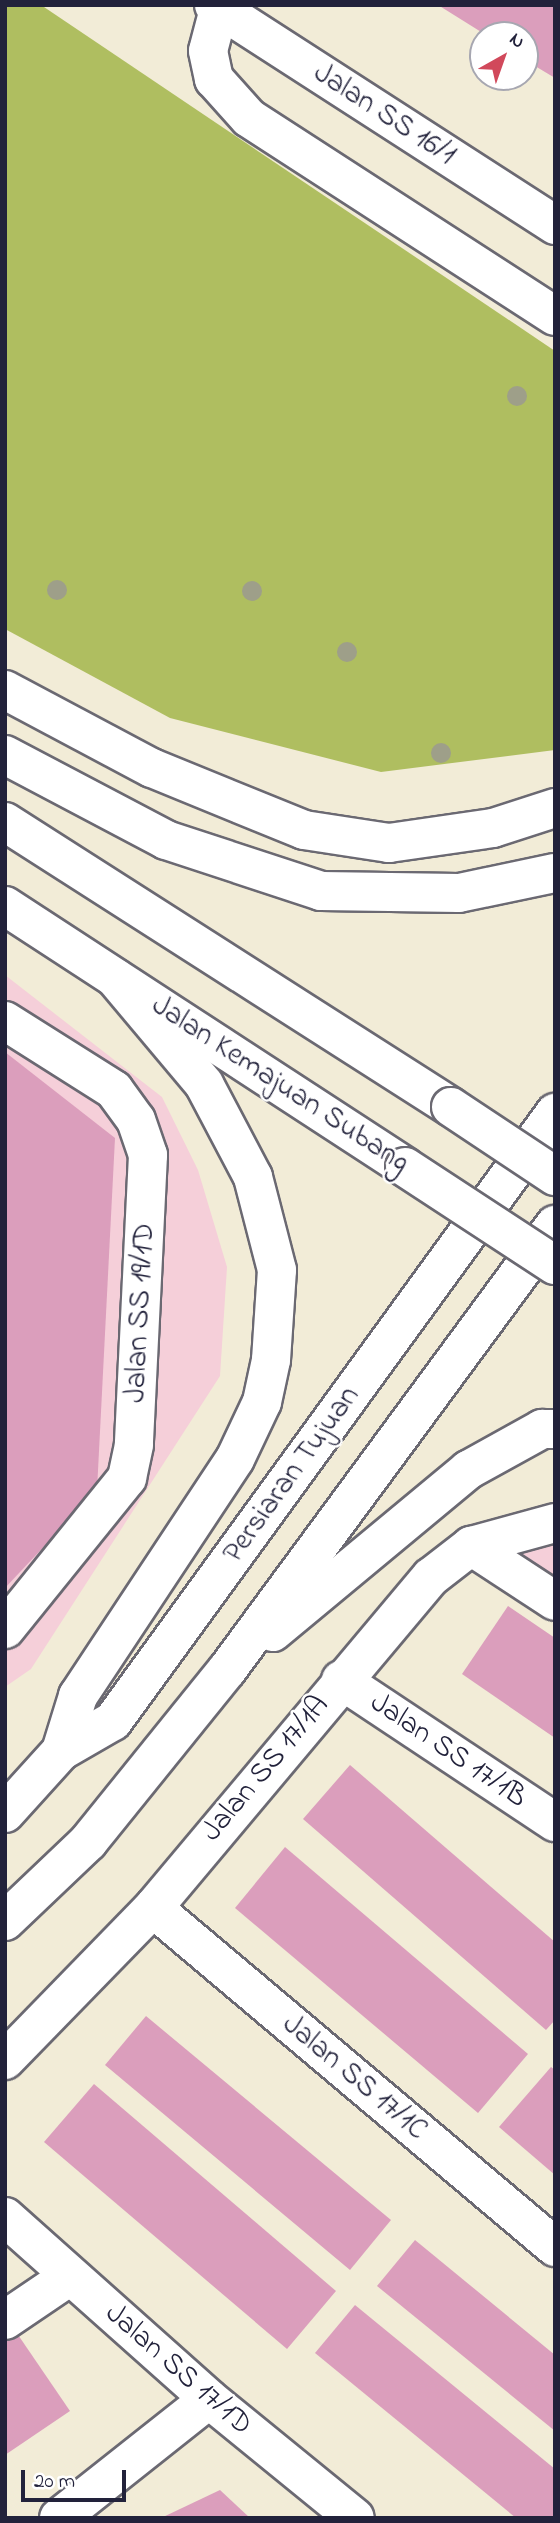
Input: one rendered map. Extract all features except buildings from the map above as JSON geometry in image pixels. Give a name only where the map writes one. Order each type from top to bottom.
[{"type":"main road","name":"Jalan SS 16/1","points":[[216,7],[555,225]]},
{"type":"main road","points":[[216,7],[208,51],[214,79],[248,118],[555,316]]},
{"type":"main road","points":[[5,690],[152,768],[304,830],[389,842],[444,838],[555,808]]},
{"type":"main road","points":[[5,755],[166,840],[321,891],[459,893],[555,873]]},
{"type":"main road","points":[[5,822],[555,1176]]},
{"type":"main road","name":"Jalan Kemajuan Subang","points":[[5,906],[555,1265]]},
{"type":"main road","points":[[61,1751],[78,1696],[235,1459],[262,1402],[271,1360],[277,1270],[253,1177],[204,1084],[115,978]]},
{"type":"main road","name":"Jalan SS 19/1D","points":[[5,1021],[114,1090],[136,1120],[148,1155],[134,1445],[127,1478],[5,1629]]},
{"type":"main road","name":"Persiaran Tujuan","points":[[5,1813],[61,1751],[113,1721],[555,1114]]},
{"type":"main road","points":[[5,1921],[88,1842],[227,1670],[555,1225]]},
{"type":"main road","points":[[227,1670],[468,1470],[542,1429],[555,1429]]},
{"type":"main road","name":"Jalan SS 17/1A","points":[[5,2060],[153,1908],[341,1680],[431,1577],[471,1546],[555,1523]]},
{"type":"main road","points":[[471,1546],[555,1601]]},
{"type":"main road","name":"Jalan SS 17/1B","points":[[341,1680],[555,1822]]},
{"type":"main road","name":"Jalan SS 17/1C","points":[[153,1908],[555,2247]]},
{"type":"main road","name":"Jalan SS 17/1D","points":[[5,2217],[209,2399],[355,2518]]},
{"type":"main road","points":[[5,2320],[70,2276]]},
{"type":"main road","points":[[59,2518],[209,2399]]},
{"type":"shaded area","points":[[5,975],[162,1097],[198,1170],[227,1267],[220,1376],[31,1669],[5,1687]]},
{"type":"shaded area","points":[[555,1536],[555,1592],[496,1553]]},
{"type":"green space","points":[[5,5],[41,5],[555,351],[555,750],[381,772],[170,718],[5,629]]}]
